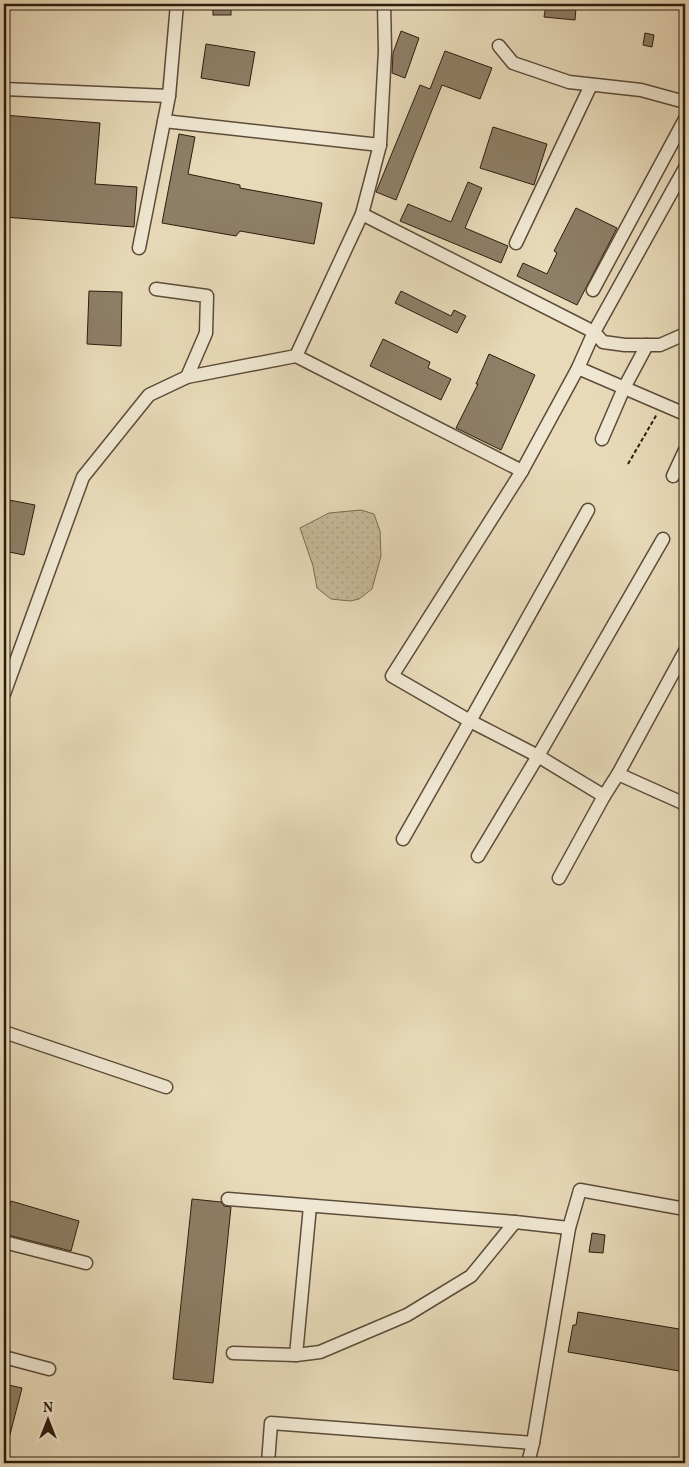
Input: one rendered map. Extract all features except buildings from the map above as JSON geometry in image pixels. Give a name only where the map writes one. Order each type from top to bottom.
[{"type":"street","points":[[139,248],[169,96],[177,4]]},
{"type":"street","points":[[296,356],[362,214],[380,145],[385,51],[384,4]]},
{"type":"street","points":[[499,46],[513,63],[569,82],[641,90],[685,102]]},
{"type":"street","points":[[516,243],[591,85]]},
{"type":"street","points":[[4,89],[169,96]]},
{"type":"street","points":[[593,290],[685,119]]},
{"type":"street","points":[[164,121],[380,145]]},
{"type":"street","points":[[604,796],[538,756],[470,721],[392,676],[522,471],[578,368],[594,332],[685,168]]},
{"type":"street","points":[[362,214],[594,332],[603,342],[660,345],[685,334]]},
{"type":"street","points":[[156,289],[206,296],[206,333],[187,377]]},
{"type":"street","points":[[602,439],[624,388],[647,345]]},
{"type":"street","points":[[5,691],[83,477],[150,395],[187,377],[296,356],[522,471]]},
{"type":"street","points":[[578,368],[685,414]]},
{"type":"street","points":[[673,476],[685,450]]},
{"type":"street","points":[[403,839],[588,510]]},
{"type":"street","points":[[478,856],[664,540]]},
{"type":"street","points":[[559,878],[685,651]]},
{"type":"street","points":[[618,774],[685,804]]},
{"type":"street","points":[[4,1032],[166,1087]]},
{"type":"street","points":[[528,1463],[569,1228],[580,1190],[685,1209]]},
{"type":"street","points":[[228,1199],[569,1228]]},
{"type":"street","points":[[296,1355],[310,1206]]},
{"type":"street","points":[[233,1353],[296,1355],[320,1352],[407,1315],[471,1276],[515,1222]]},
{"type":"street","points":[[4,1242],[86,1263]]},
{"type":"street","points":[[4,1357],[49,1369]]},
{"type":"street","points":[[268,1463],[271,1422],[533,1443]]},
{"type":"path","points":[[628,464],[662,404]]},
{"type":"shaded area","points":[[361,510],[374,514],[380,531],[381,556],[372,589],[359,599],[350,601],[331,599],[317,588],[313,566],[300,528],[329,513]]}]
